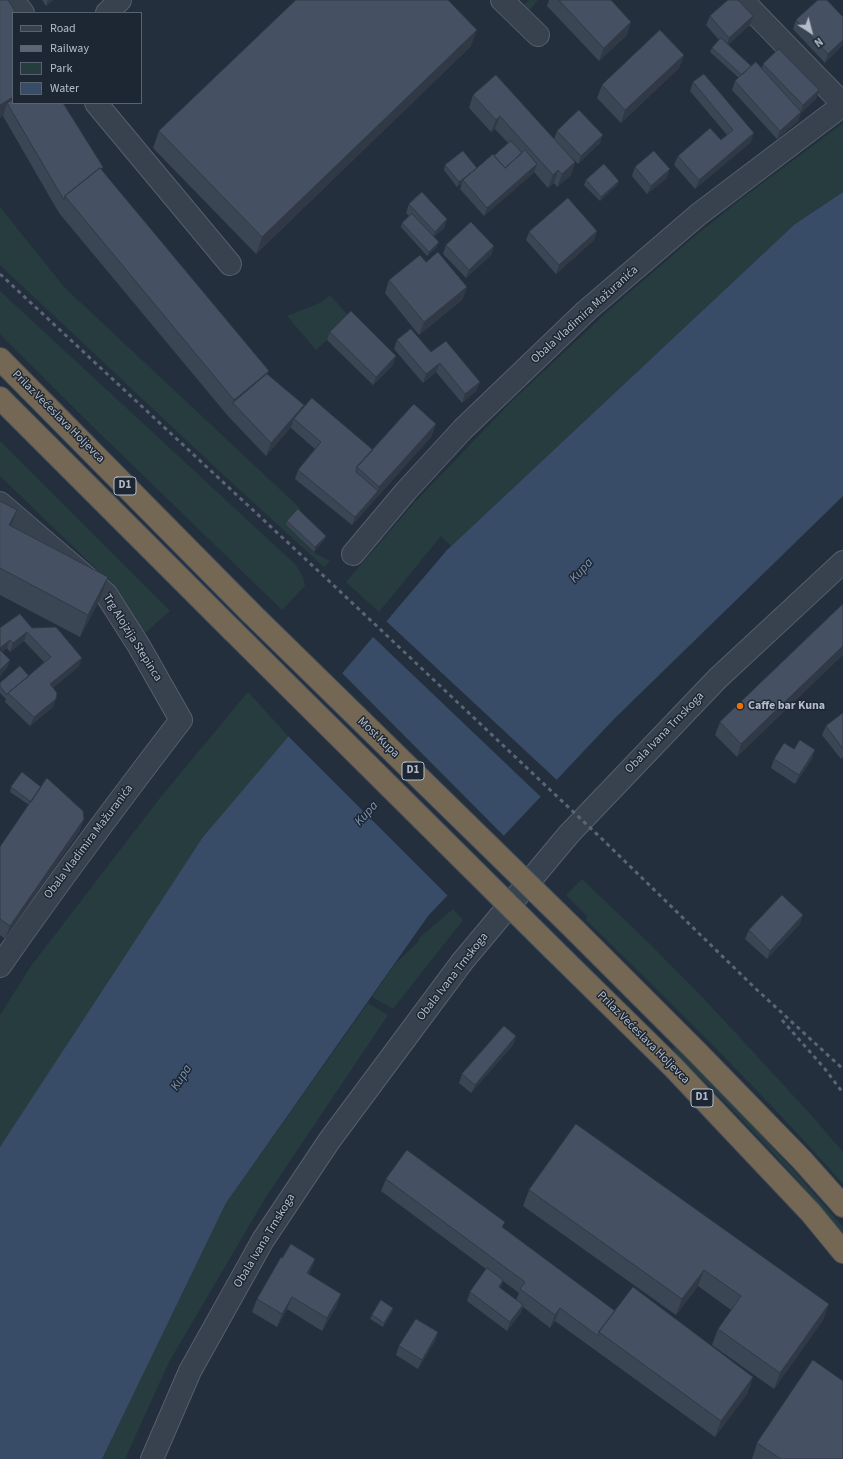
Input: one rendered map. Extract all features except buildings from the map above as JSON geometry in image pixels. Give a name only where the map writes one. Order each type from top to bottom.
[{"type":"highway","name":"Prilaz Većeslava Holjevca","points":[[0,359],[251,612]]},
{"type":"highway","name":"Prilaz Većeslava Holjevca","points":[[0,398],[684,1080],[811,1213],[843,1252]]},
{"type":"highway","name":"Most Kupa","points":[[251,612],[696,1051],[790,1148],[843,1206]]},
{"type":"street","points":[[13,0],[22,12]]},
{"type":"street","points":[[108,12],[120,0]]},
{"type":"street","points":[[502,0],[538,36]]},
{"type":"street","points":[[742,0],[843,105]]},
{"type":"street","points":[[97,104],[230,264]]},
{"type":"street","name":"Obala Vladimira Mažuranića","points":[[353,554],[406,491],[463,429],[586,311],[699,214],[843,105]]},
{"type":"street","name":"Trg Alojzija Stepinca","points":[[0,503],[106,594],[139,646],[181,720]]},
{"type":"street","name":"Obala Ivana Trnskoga","points":[[152,1459],[190,1371],[263,1240],[329,1141],[462,962],[575,828],[718,678],[843,562]]},
{"type":"street","name":"Obala Vladimira Mažuranića","points":[[0,966],[37,912],[114,807],[181,720]]},
{"type":"green space","points":[[529,0],[538,0],[531,9],[526,11],[524,8],[525,3]]},
{"type":"green space","points":[[843,123],[843,192],[795,224],[451,546],[441,536],[379,612],[346,582],[414,503],[510,403],[608,311],[695,236],[740,200]]},
{"type":"green space","points":[[0,207],[65,288],[301,509],[286,525],[313,552],[330,561],[324,567],[218,470],[0,265]]},
{"type":"green space","points":[[0,291],[296,565],[303,577],[305,586],[282,610],[84,418],[0,334]]},
{"type":"green space","points":[[330,295],[351,319],[316,350],[287,316],[322,302]]},
{"type":"green space","points":[[0,441],[170,611],[145,633],[115,597],[118,590],[0,476]]},
{"type":"green space","points":[[248,692],[290,738],[0,1147],[0,1015],[31,966],[160,798]]},
{"type":"green space","points":[[582,879],[652,946],[708,1003],[814,1118],[843,1152],[843,1184],[781,1116],[685,1017],[586,920],[587,916],[566,895]]},
{"type":"green space","points":[[453,909],[463,920],[393,1009],[372,997],[395,964],[418,942],[419,938]]},
{"type":"green space","points":[[368,1003],[388,1015],[266,1197],[169,1362],[125,1459],[102,1459],[226,1203]]},
{"type":"green space","points":[[676,1047],[720,1090],[782,1158],[843,1227],[843,1233],[762,1141],[675,1053],[673,1048]]},
{"type":"water","name":"Kupa","points":[[843,192],[843,496],[614,719],[428,916],[226,1203],[102,1459],[0,1459],[0,1147],[203,837],[447,550],[795,224]]},
{"type":"pier","points":[[385,620],[558,781],[542,798],[372,636]]},
{"type":"pier","points":[[341,672],[505,837],[449,897],[287,735]]},
{"type":"railway","points":[[0,274],[345,596],[601,838],[756,989],[843,1069]]},
{"type":"railway","points":[[782,1020],[825,1069],[843,1093]]},
{"type":"place","name":"Caffe bar Kuna","points":[[740,706]]}]
